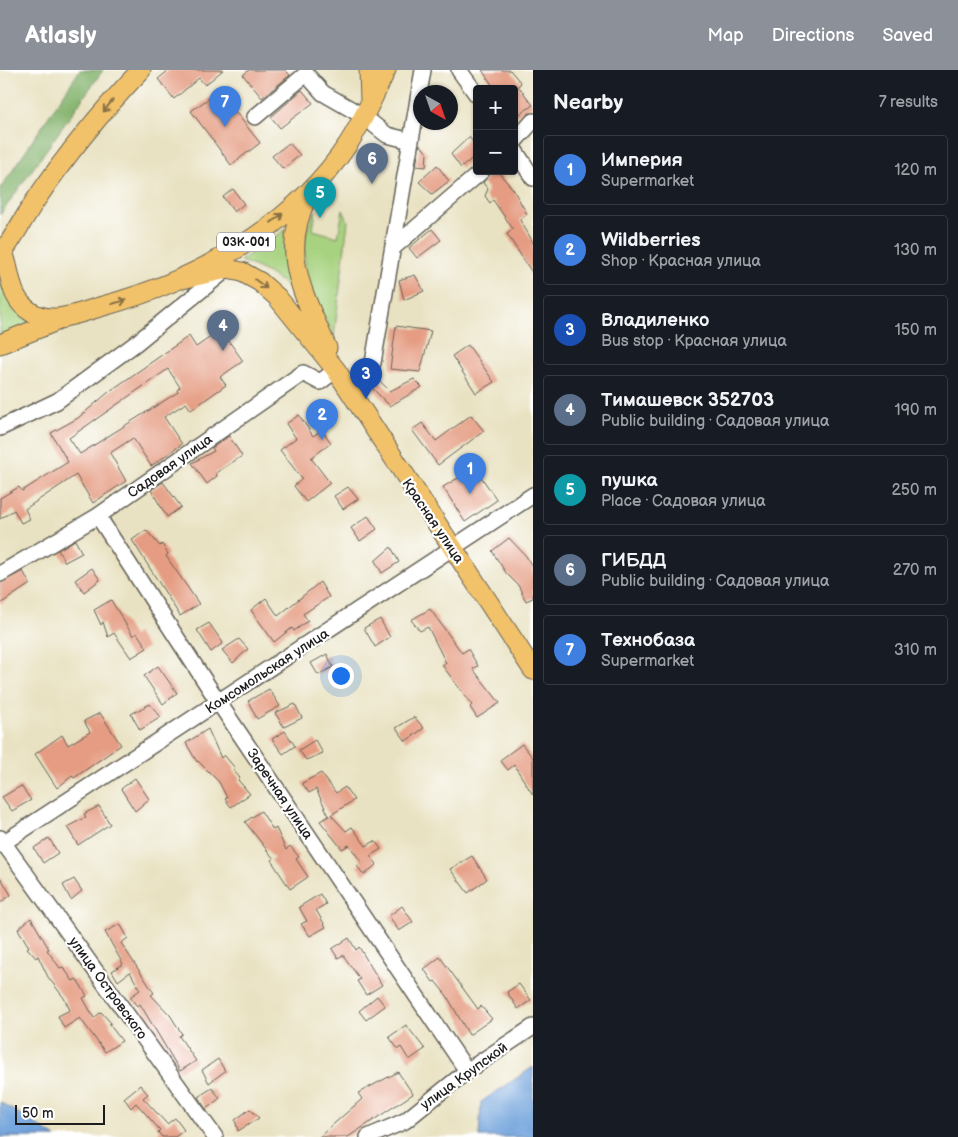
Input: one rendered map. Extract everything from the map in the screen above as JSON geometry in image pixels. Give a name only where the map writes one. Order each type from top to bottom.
[{"type":"main road","points":[[72,314],[46,319],[30,312],[12,290],[2,254],[36,200],[71,153],[114,98],[141,70]]},
{"type":"main road","points":[[366,110],[368,70]]},
{"type":"main road","name":"03К-001","points":[[0,344],[72,314],[135,297],[182,279],[245,243],[310,191],[347,145],[386,70]]},
{"type":"main road","points":[[310,191],[298,217],[294,240],[296,274],[336,370]]},
{"type":"main road","points":[[182,279],[227,269],[242,272],[260,282],[277,297],[336,370]]},
{"type":"main road","name":"Красная улица","points":[[336,370],[533,670]]},
{"type":"street","points":[[373,363],[394,247],[422,70]]},
{"type":"street","points":[[459,70],[473,89]]},
{"type":"street","points":[[255,117],[306,74],[323,93],[366,110],[387,135],[411,141]]},
{"type":"street","points":[[518,138],[533,121]]},
{"type":"street","points":[[518,155],[533,178]]},
{"type":"street","points":[[394,247],[477,175]]},
{"type":"street","points":[[0,428],[57,401],[135,344],[227,269]]},
{"type":"street","name":"Садовая улица","points":[[0,574],[98,516],[303,373],[320,382],[336,370]]},
{"type":"street","name":"Комсомольская улица","points":[[1,842],[219,703],[533,495]]},
{"type":"street","name":"Заречная улица","points":[[98,516],[219,703],[467,1070]]},
{"type":"street","name":"улица Островского","points":[[1,842],[215,1137]]},
{"type":"street","name":"улица Крупской","points":[[368,1137],[405,1121],[467,1070],[533,1027]]},
{"type":"green space","points":[[80,70],[103,70],[0,215],[0,189]]},
{"type":"green space","points":[[316,210],[313,230],[338,237],[343,210],[348,221],[334,336],[312,291],[304,258],[308,226]]},
{"type":"green space","points":[[285,230],[286,261],[293,291],[269,273],[240,261]]},
{"type":"green space","points":[[0,277],[4,289],[36,319],[0,338]]},
{"type":"water","points":[[533,1067],[533,1137],[479,1137],[481,1102]]},
{"type":"water","points":[[0,1102],[56,1137],[0,1137]]},
{"type":"building","points":[[169,70],[223,70],[205,85],[199,78],[174,99],[158,79]]},
{"type":"building","points":[[249,70],[285,70],[290,75],[262,98],[243,75]]},
{"type":"building","points":[[482,70],[510,70],[521,83],[518,86],[492,85]]},
{"type":"building","points":[[518,86],[533,105],[518,115]]},
{"type":"building","points":[[302,90],[313,103],[280,128],[271,117]]},
{"type":"building","points":[[219,91],[260,143],[231,165],[191,111]]},
{"type":"building","points":[[469,137],[473,142],[473,158],[461,168],[451,154]]},
{"type":"building","points":[[289,143],[300,155],[283,169],[272,156]]},
{"type":"building","points":[[420,144],[427,153],[426,167],[416,166]]},
{"type":"building","points":[[437,165],[449,181],[432,194],[419,182]]},
{"type":"building","points":[[489,175],[501,175],[513,189],[527,214],[520,220],[533,242],[533,274],[507,234],[513,229],[493,200],[490,203],[485,196],[488,189],[483,183]]},
{"type":"building","points":[[233,189],[244,204],[234,212],[223,197]]},
{"type":"building","points":[[432,229],[441,240],[417,258],[409,248]]},
{"type":"building","points":[[415,275],[424,291],[404,300],[399,280]]},
{"type":"building","points":[[396,326],[431,331],[420,372],[390,369]]},
{"type":"building","points":[[221,330],[243,361],[220,377],[226,385],[191,410],[186,403],[164,417],[182,444],[151,466],[133,438],[110,453],[126,481],[93,503],[76,475],[25,509],[30,519],[21,523],[14,510],[0,519],[0,498],[19,487],[22,491],[68,462],[51,433],[78,418],[110,391],[189,336],[196,347]],"holes":[[[168,369],[180,387],[177,390],[178,392],[80,454],[69,438]]]},
{"type":"building","points":[[468,345],[494,382],[476,393],[452,356]]},
{"type":"building","points":[[362,364],[390,391],[414,379],[422,387],[390,406],[356,372]]},
{"type":"building","points":[[299,415],[313,436],[322,430],[331,443],[311,458],[330,483],[306,502],[294,486],[302,479],[280,450],[296,438],[286,424]]},
{"type":"building","points":[[471,415],[484,431],[438,465],[412,430],[422,423],[436,441]]},
{"type":"building","points":[[229,436],[242,456],[216,473],[217,476],[207,484],[192,463],[214,451],[212,448]]},
{"type":"building","points":[[475,468],[497,500],[465,522],[443,487]]},
{"type":"building","points":[[163,482],[181,507],[167,517],[151,490]]},
{"type":"building","points":[[348,487],[358,499],[343,509],[334,496]]},
{"type":"building","points":[[368,516],[377,529],[360,541],[351,528]]},
{"type":"building","points":[[146,530],[160,546],[162,544],[168,554],[166,556],[199,604],[180,616],[132,540]]},
{"type":"building","points":[[509,538],[526,556],[533,568],[533,598],[526,601],[518,585],[506,573],[492,551]]},
{"type":"building","points":[[75,540],[82,553],[65,562],[58,550]]},
{"type":"building","points":[[391,547],[399,562],[382,573],[375,561]]},
{"type":"building","points":[[92,568],[100,580],[84,592],[75,580]]},
{"type":"building","points":[[23,571],[30,584],[0,604],[0,583]]},
{"type":"building","points":[[320,582],[329,597],[303,614],[308,621],[294,631],[292,628],[274,642],[251,610],[266,598],[278,616]]},
{"type":"building","points":[[111,600],[133,636],[137,633],[147,648],[131,658],[114,633],[108,637],[103,622],[101,625],[94,610]]},
{"type":"building","points":[[430,609],[462,653],[468,649],[478,666],[473,669],[500,703],[477,718],[470,707],[472,705],[442,665],[446,663],[428,627],[420,631],[411,620]]},
{"type":"building","points":[[380,619],[390,637],[375,647],[364,628]]},
{"type":"building","points":[[209,623],[223,643],[211,652],[197,630]]},
{"type":"building","points":[[239,639],[248,649],[233,663],[222,650]]},
{"type":"building","points":[[327,654],[333,667],[318,675],[311,663]]},
{"type":"building","points":[[158,666],[177,693],[163,704],[144,676]]},
{"type":"building","points":[[269,689],[280,706],[257,719],[248,701]]},
{"type":"building","points":[[150,704],[161,717],[140,730],[131,714]]},
{"type":"building","points":[[295,704],[302,718],[284,727],[275,713]]},
{"type":"building","points":[[100,713],[121,745],[74,778],[72,776],[57,788],[35,754],[62,735],[68,745],[90,732],[84,721]]},
{"type":"building","points":[[414,717],[424,728],[406,741],[396,728]]},
{"type":"building","points":[[208,729],[221,758],[224,755],[235,768],[233,770],[240,778],[238,780],[250,794],[231,807],[225,799],[227,798],[219,782],[197,762],[186,743]]},
{"type":"building","points":[[285,731],[295,746],[283,754],[272,739]]},
{"type":"building","points":[[315,740],[323,753],[306,760],[299,750]]},
{"type":"building","points":[[522,744],[533,758],[533,795],[514,765],[508,770],[500,760]]},
{"type":"building","points":[[321,773],[336,793],[345,787],[354,800],[331,815],[346,831],[352,827],[366,846],[375,841],[381,849],[370,856],[377,864],[364,875],[357,866],[362,863],[349,845],[342,849],[320,821],[329,816],[316,789],[309,793],[302,783]]},
{"type":"building","points":[[135,778],[149,799],[135,811],[121,789]]},
{"type":"building","points":[[21,786],[31,800],[12,811],[2,797]]},
{"type":"building","points":[[99,806],[110,824],[78,845],[67,827],[86,817],[84,814]]},
{"type":"building","points":[[261,811],[273,830],[276,828],[286,850],[290,846],[299,857],[296,859],[308,877],[290,889],[271,860],[274,859],[245,822]]},
{"type":"building","points":[[49,838],[58,853],[43,863],[34,848]]},
{"type":"building","points":[[472,856],[487,879],[468,893],[450,869]]},
{"type":"building","points":[[0,877],[11,895],[0,903]]},
{"type":"building","points":[[74,879],[82,891],[71,900],[63,885]]},
{"type":"building","points":[[320,894],[326,904],[316,910],[326,927],[310,936],[301,924],[307,921],[299,907]]},
{"type":"building","points":[[402,906],[413,922],[399,931],[389,916]]},
{"type":"building","points":[[31,918],[49,949],[47,950],[60,968],[63,967],[73,981],[76,979],[80,984],[87,996],[83,998],[94,1018],[101,1012],[111,1023],[109,1024],[122,1041],[105,1052],[80,1018],[64,1028],[58,1016],[70,1010],[64,998],[48,977],[38,956],[36,958],[27,948],[29,947],[18,929]]},
{"type":"building","points":[[120,924],[128,938],[121,943],[154,993],[151,995],[170,1015],[182,1034],[179,1036],[196,1061],[180,1071],[140,1004],[137,1006],[130,997],[140,990],[130,972],[118,981],[112,971],[123,964],[105,932]]},
{"type":"building","points":[[349,938],[356,950],[359,947],[382,985],[366,995],[357,981],[360,979],[343,955],[338,958],[332,949]]},
{"type":"building","points":[[440,957],[478,1009],[481,1006],[492,1019],[469,1035],[447,996],[435,981],[433,982],[424,969]]},
{"type":"building","points":[[519,984],[531,1000],[518,1009],[507,992]]},
{"type":"building","points":[[377,996],[385,1006],[366,1020],[359,1011]]},
{"type":"building","points":[[406,1025],[425,1049],[409,1060],[401,1047],[398,1049],[389,1037]]},
{"type":"building","points":[[218,1059],[225,1071],[209,1083],[202,1070]]},
{"type":"building","points":[[398,1072],[413,1094],[348,1137],[319,1137],[362,1099],[358,1093]]},
{"type":"building","points":[[140,1085],[148,1094],[143,1098],[167,1124],[175,1118],[184,1130],[175,1137],[162,1137],[158,1132],[160,1130],[136,1103],[131,1108],[124,1098]]},
{"type":"building","points":[[212,1088],[220,1098],[206,1109],[198,1097]]},
{"type":"building","points":[[250,1109],[259,1118],[238,1131],[235,1120]]},
{"type":"place","name":"Технобаза","points":[[225,127]]},
{"type":"place","name":"ГИБДД","points":[[372,184]]},
{"type":"place","name":"пушка","points":[[320,218]]},
{"type":"place","name":"Тимашевск 352703","points":[[223,351]]},
{"type":"place","name":"Владиленко","points":[[366,399]]},
{"type":"place","name":"Wildberries","points":[[322,440]]},
{"type":"place","name":"Империя","points":[[470,494]]}]
